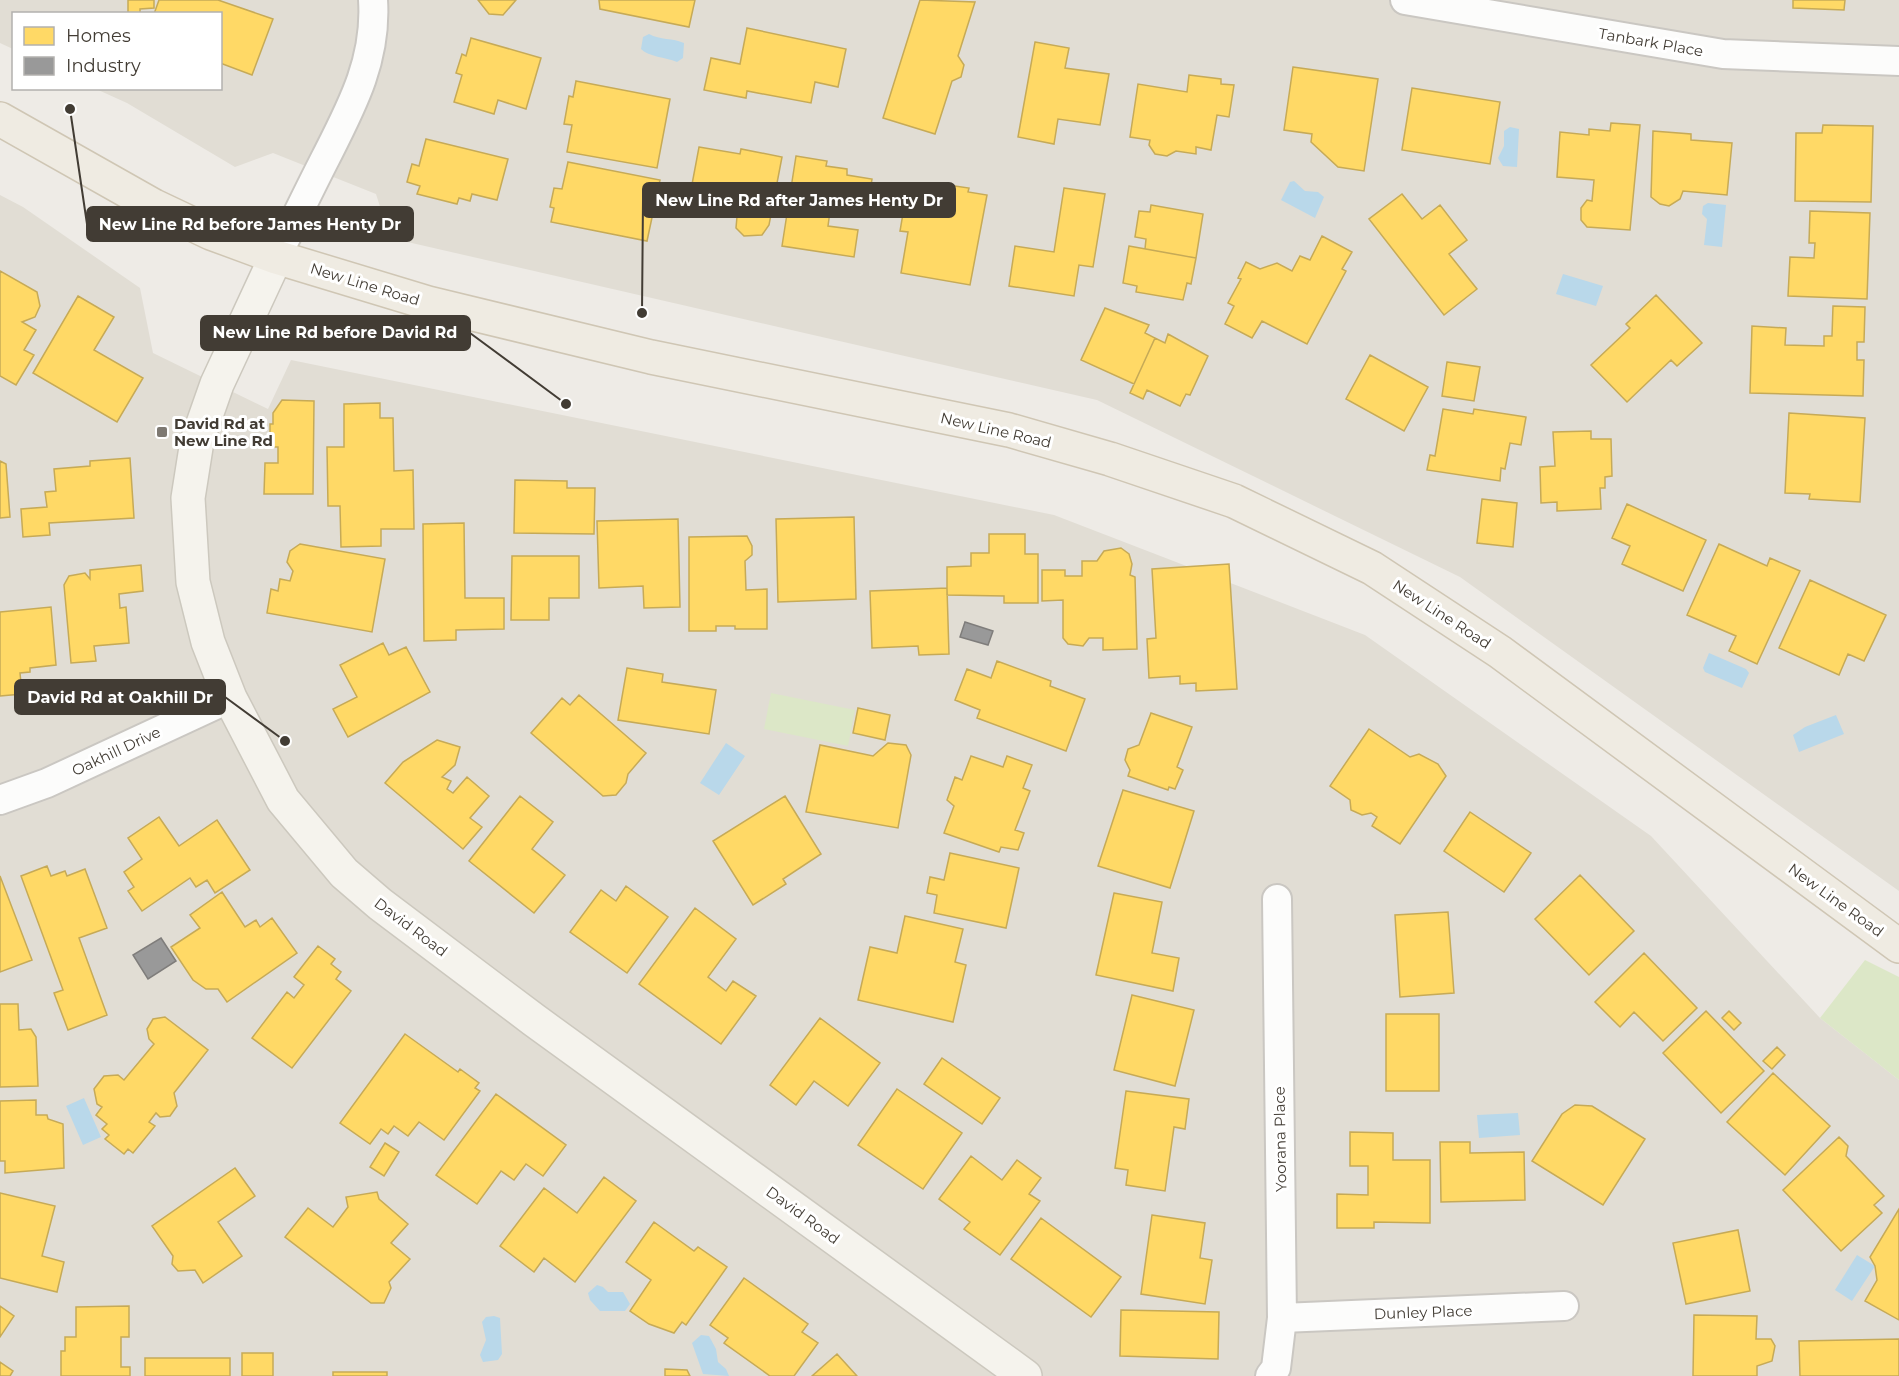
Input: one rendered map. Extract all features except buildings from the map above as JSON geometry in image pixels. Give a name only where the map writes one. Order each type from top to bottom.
[{"type":"main road","name":"New Line Road","points":[[0,119],[154,207],[211,233],[276,257],[428,303],[651,357],[1009,430],[1110,459],[1234,501],[1372,568],[1500,652],[1899,946]]},
{"type":"street","points":[[276,257],[360,90],[370,55],[375,24],[373,0]]},
{"type":"street","name":"Tanbark Place","points":[[1405,0],[1723,54],[1899,61]]},
{"type":"street","name":"David Road","points":[[276,257],[217,384],[197,441],[188,498],[193,582],[208,642],[230,698],[283,801],[344,873],[380,904],[1012,1372]]},
{"type":"street","name":"Oakhill Drive","points":[[0,800],[47,783],[230,698]]},
{"type":"street","name":"Yoorana Place","points":[[1270,1376],[1276,1368],[1282,1318],[1277,899]]},
{"type":"street","name":"Dunley Place","points":[[1282,1318],[1564,1306]]},
{"type":"shaded area","points":[[0,0],[1899,0],[1899,891],[1460,577],[1097,400],[390,238],[376,194],[273,153],[235,167],[127,103],[98,90],[222,90],[222,12],[12,12],[12,49],[0,43]]},
{"type":"shaded area","points":[[0,195],[23,207],[140,288],[153,353],[268,409],[291,360],[1054,515],[1365,635],[1651,836],[1820,1018],[1899,1080],[1899,1376],[0,1376]]},
{"type":"green space","points":[[771,693],[855,710],[848,746],[764,729]]},
{"type":"green space","points":[[1865,960],[1899,977],[1899,1080],[1820,1018]]},
{"type":"water","points":[[649,34],[684,43],[683,58],[677,62],[644,52],[641,49],[643,37]]},
{"type":"water","points":[[1510,127],[1519,129],[1517,167],[1503,166],[1498,158],[1504,146],[1504,131]]},
{"type":"water","points":[[1294,181],[1305,191],[1318,192],[1324,197],[1315,218],[1281,200],[1290,182]]},
{"type":"water","points":[[1708,203],[1726,205],[1722,247],[1704,245],[1707,219],[1702,214],[1703,206]]},
{"type":"water","points":[[1563,274],[1603,286],[1596,306],[1556,294]]},
{"type":"water","points":[[1709,653],[1746,669],[1749,673],[1742,688],[1705,672],[1703,668]]},
{"type":"water","points":[[1836,715],[1844,734],[1799,752],[1793,735],[1805,727]]},
{"type":"water","points":[[726,743],[745,756],[719,795],[700,783]]},
{"type":"water","points":[[84,1098],[101,1137],[83,1145],[66,1106]]},
{"type":"water","points":[[1518,1113],[1520,1135],[1479,1138],[1477,1115]]},
{"type":"water","points":[[1857,1255],[1875,1266],[1852,1301],[1835,1290]]},
{"type":"water","points":[[597,1285],[608,1292],[623,1292],[630,1304],[625,1311],[600,1311],[590,1300],[588,1293]]},
{"type":"water","points":[[486,1317],[500,1318],[502,1354],[498,1360],[483,1362],[480,1355],[486,1340],[482,1322]]},
{"type":"water","points":[[701,1335],[709,1336],[716,1349],[718,1362],[726,1369],[729,1376],[703,1374],[692,1343]]},
{"type":"place","name":"New Line Rd before James Henty Dr","points":[[70,109]]},
{"type":"place","name":"New Line Rd after James Henty Dr","points":[[642,313]]},
{"type":"place","name":"New Line Rd before David Rd","points":[[566,404]]},
{"type":"place","name":"David Rd at New Line Rd","points":[[162,432]]},
{"type":"place","name":"David Rd at Oakhill Dr","points":[[285,741]]}]
